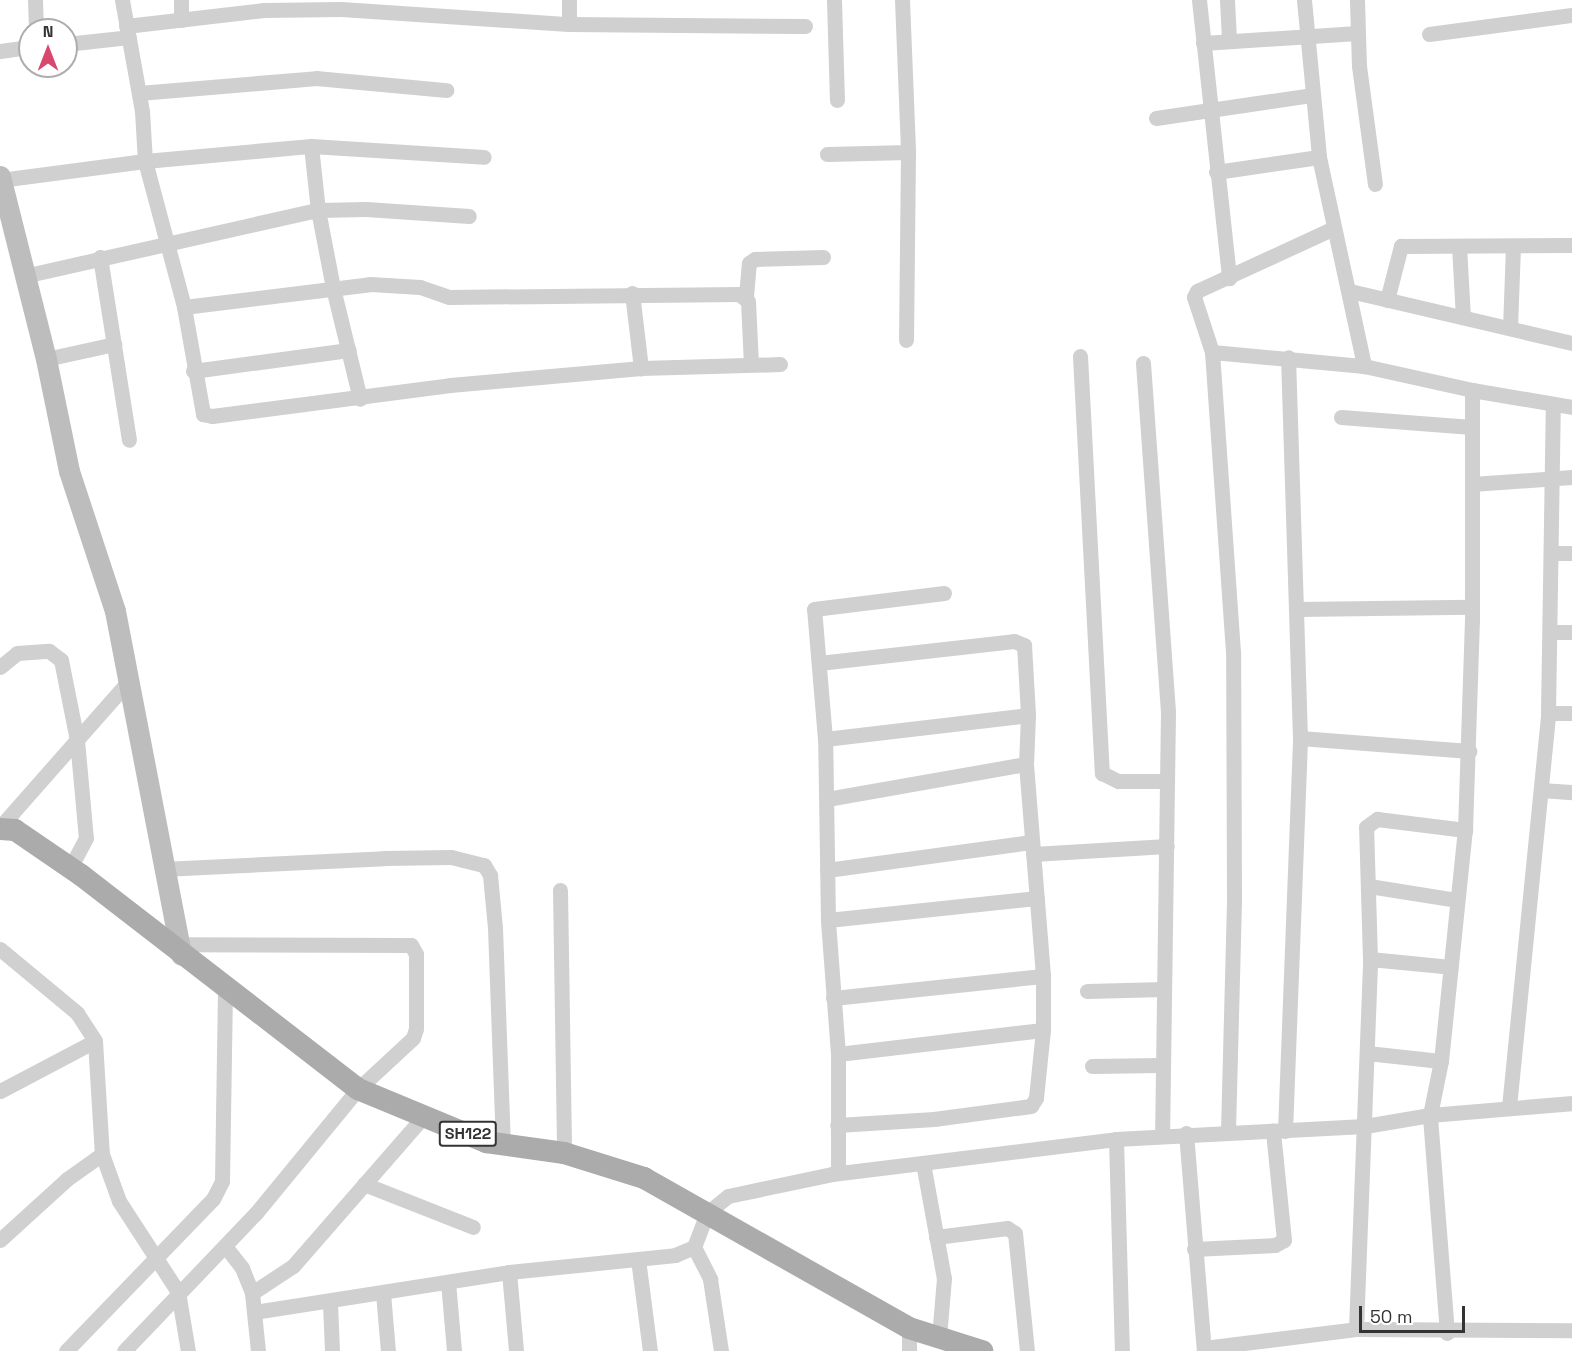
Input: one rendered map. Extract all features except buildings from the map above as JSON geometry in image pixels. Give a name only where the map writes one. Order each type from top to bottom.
[{"type":"main road","name":"SH122","points":[[0,828],[15,830],[70,868],[180,949],[225,989],[358,1089],[486,1142],[564,1153],[644,1178],[909,1328],[982,1351]]},
{"type":"street","points":[[35,0],[36,18]]},
{"type":"street","points":[[122,0],[139,93],[145,161],[169,243],[184,307],[201,411],[207,416],[360,399],[450,385],[641,368],[780,363]]},
{"type":"street","points":[[181,0],[181,20]]},
{"type":"street","points":[[569,0],[569,24]]},
{"type":"street","points":[[834,0],[837,100]]},
{"type":"street","points":[[902,0],[908,152],[906,340]]},
{"type":"street","points":[[1199,0],[1209,110],[1229,278]]},
{"type":"street","points":[[1227,0],[1229,40]]},
{"type":"street","points":[[1304,0],[1305,36],[1319,157],[1350,291],[1364,366]]},
{"type":"street","points":[[1357,0],[1358,33],[1375,184]]},
{"type":"street","points":[[78,41],[264,5],[342,4],[569,24],[805,26]]},
{"type":"street","points":[[1429,34],[1572,15]]},
{"type":"street","points":[[1203,43],[1358,33]]},
{"type":"street","points":[[0,51],[18,49]]},
{"type":"street","points":[[139,93],[316,78],[447,90]]},
{"type":"street","points":[[1156,118],[1311,95]]},
{"type":"street","points":[[311,147],[318,210],[333,288],[360,399]]},
{"type":"street","points":[[124,1351],[178,1292],[225,1246],[358,1089],[413,1038],[416,1029],[416,954],[411,945],[180,949],[115,611],[69,471],[46,359],[0,179],[145,161],[311,147],[484,157]]},
{"type":"street","points":[[827,154],[908,152]]},
{"type":"street","points":[[1216,172],[1319,157]]},
{"type":"street","points":[[24,276],[100,257],[318,210],[366,208],[469,216]]},
{"type":"street","points":[[1228,1131],[1234,898],[1233,652],[1209,342],[1194,297],[1197,291],[1334,228]]},
{"type":"street","points":[[1387,300],[1401,246],[1572,245]]},
{"type":"street","points":[[1459,246],[1463,317]]},
{"type":"street","points":[[1510,328],[1513,246]]},
{"type":"street","points":[[100,257],[129,440]]},
{"type":"street","points":[[751,364],[746,296],[749,263],[755,259],[823,257]]},
{"type":"street","points":[[184,307],[370,284],[420,287],[449,297],[632,293],[746,296]]},
{"type":"street","points":[[1350,291],[1572,343]]},
{"type":"street","points":[[632,293],[641,368]]},
{"type":"street","points":[[1209,342],[1288,357],[1364,366],[1472,390],[1572,407]]},
{"type":"street","points":[[46,359],[114,344]]},
{"type":"street","points":[[193,370],[349,350]]},
{"type":"street","points":[[1080,356],[1102,773],[1118,781],[1165,781]]},
{"type":"street","points":[[1194,1249],[1275,1245],[1284,1240],[1279,1131],[1300,738],[1288,357]]},
{"type":"street","points":[[1143,363],[1168,712],[1165,781],[1167,846],[1161,1065],[1162,1135]]},
{"type":"street","points":[[1447,1332],[1430,1115],[1441,1061],[1456,900],[1466,830],[1470,751],[1472,607],[1472,390]]},
{"type":"street","points":[[1509,1107],[1548,713],[1553,404]]},
{"type":"street","points":[[1341,417],[1472,428]]},
{"type":"street","points":[[1472,484],[1553,476],[1572,477]]},
{"type":"street","points":[[1551,553],[1572,553]]},
{"type":"street","points":[[838,1173],[838,1054],[828,920],[825,739],[814,614],[817,607],[944,593]]},
{"type":"street","points":[[1297,609],[1472,607]]},
{"type":"street","points":[[1550,632],[1572,632]]},
{"type":"street","points":[[819,663],[1014,641],[1026,650],[1028,715],[1026,764],[1042,976],[1042,1030],[1036,1098],[1031,1106],[934,1119],[837,1125]]},
{"type":"street","points":[[0,667],[13,654],[57,653],[77,740],[86,838],[70,868]]},
{"type":"street","points":[[0,828],[128,682]]},
{"type":"street","points":[[1548,713],[1572,713]]},
{"type":"street","points":[[825,739],[1028,715]]},
{"type":"street","points":[[1300,738],[1470,751]]},
{"type":"street","points":[[826,799],[1026,764]]},
{"type":"street","points":[[1541,790],[1572,792]]},
{"type":"street","points":[[1356,1329],[1370,959],[1369,822],[1377,819],[1466,830]]},
{"type":"street","points":[[827,870],[1033,848],[1167,846]]},
{"type":"street","points":[[163,869],[428,857],[474,860],[483,865],[490,875],[495,928],[503,1145]]},
{"type":"street","points":[[1369,886],[1456,900]]},
{"type":"street","points":[[560,890],[564,1153]]},
{"type":"street","points":[[828,920],[1037,898]]},
{"type":"street","points":[[0,949],[82,1018],[95,1041],[102,1154],[118,1201],[157,1256],[178,1292],[188,1351]]},
{"type":"street","points":[[1370,959],[1451,967]]},
{"type":"street","points":[[833,998],[1042,976]]},
{"type":"street","points":[[66,1351],[213,1199],[222,1181],[225,989]]},
{"type":"street","points":[[1087,991],[1164,989]]},
{"type":"street","points":[[838,1054],[1042,1030]]},
{"type":"street","points":[[0,1090],[95,1041]]},
{"type":"street","points":[[1367,1053],[1441,1061]]},
{"type":"street","points":[[1092,1066],[1161,1065]]},
{"type":"street","points":[[254,1312],[330,1303],[509,1272],[675,1255],[694,1247],[707,1213],[720,1200],[735,1193],[838,1173],[1116,1139],[1186,1133],[1365,1126],[1430,1115],[1572,1103]]},
{"type":"street","points":[[252,1293],[293,1266],[424,1116]]},
{"type":"street","points":[[1186,1133],[1204,1350],[1356,1329],[1447,1332],[1572,1330]]},
{"type":"street","points":[[1116,1139],[1122,1351]]},
{"type":"street","points":[[0,1240],[67,1179],[102,1154]]},
{"type":"street","points":[[923,1162],[944,1278],[939,1338]]},
{"type":"street","points":[[364,1184],[472,1227]]},
{"type":"street","points":[[936,1237],[1007,1228],[1015,1233],[1027,1351]]},
{"type":"street","points":[[225,1246],[242,1268],[252,1293],[258,1351]]},
{"type":"street","points":[[694,1247],[710,1279],[721,1351]]},
{"type":"street","points":[[638,1259],[650,1351]]},
{"type":"street","points":[[509,1272],[516,1351]]},
{"type":"street","points":[[448,1282],[454,1351]]},
{"type":"street","points":[[383,1293],[388,1351]]},
{"type":"street","points":[[330,1303],[332,1351]]},
{"type":"street","points":[[909,1328],[909,1351]]}]
